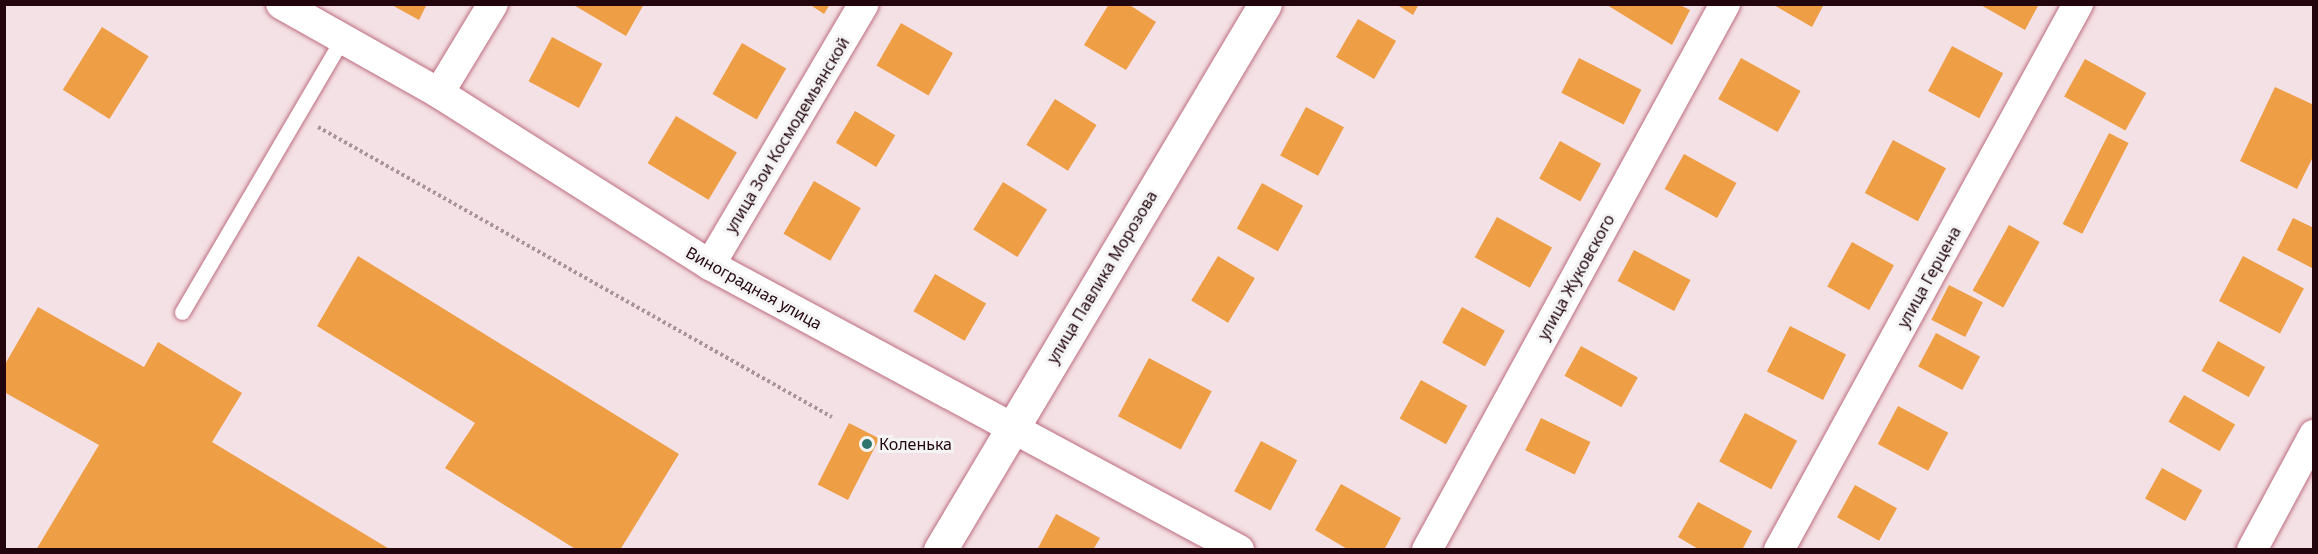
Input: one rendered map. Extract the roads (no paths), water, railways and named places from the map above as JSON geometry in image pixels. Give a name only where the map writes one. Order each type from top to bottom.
[{"type":"street","name":"Виноградная улица","points":[[281,4],[439,93],[710,265],[1011,429],[1239,549]]},
{"type":"street","points":[[439,93],[493,4]]},
{"type":"street","name":"улица Зои Космодемьянской","points":[[710,265],[864,4]]},
{"type":"street","name":"улица Павлика Морозова","points":[[940,549],[1264,4]]},
{"type":"street","name":"улица Жуковского","points":[[1426,549],[1725,4]]},
{"type":"street","name":"улица Герцена","points":[[1779,549],[2078,4]]},
{"type":"street","points":[[2252,549],[2313,435]]},
{"type":"lane","points":[[182,312],[343,38]]},
{"type":"place","name":"Коленька","points":[[867,444]]}]
